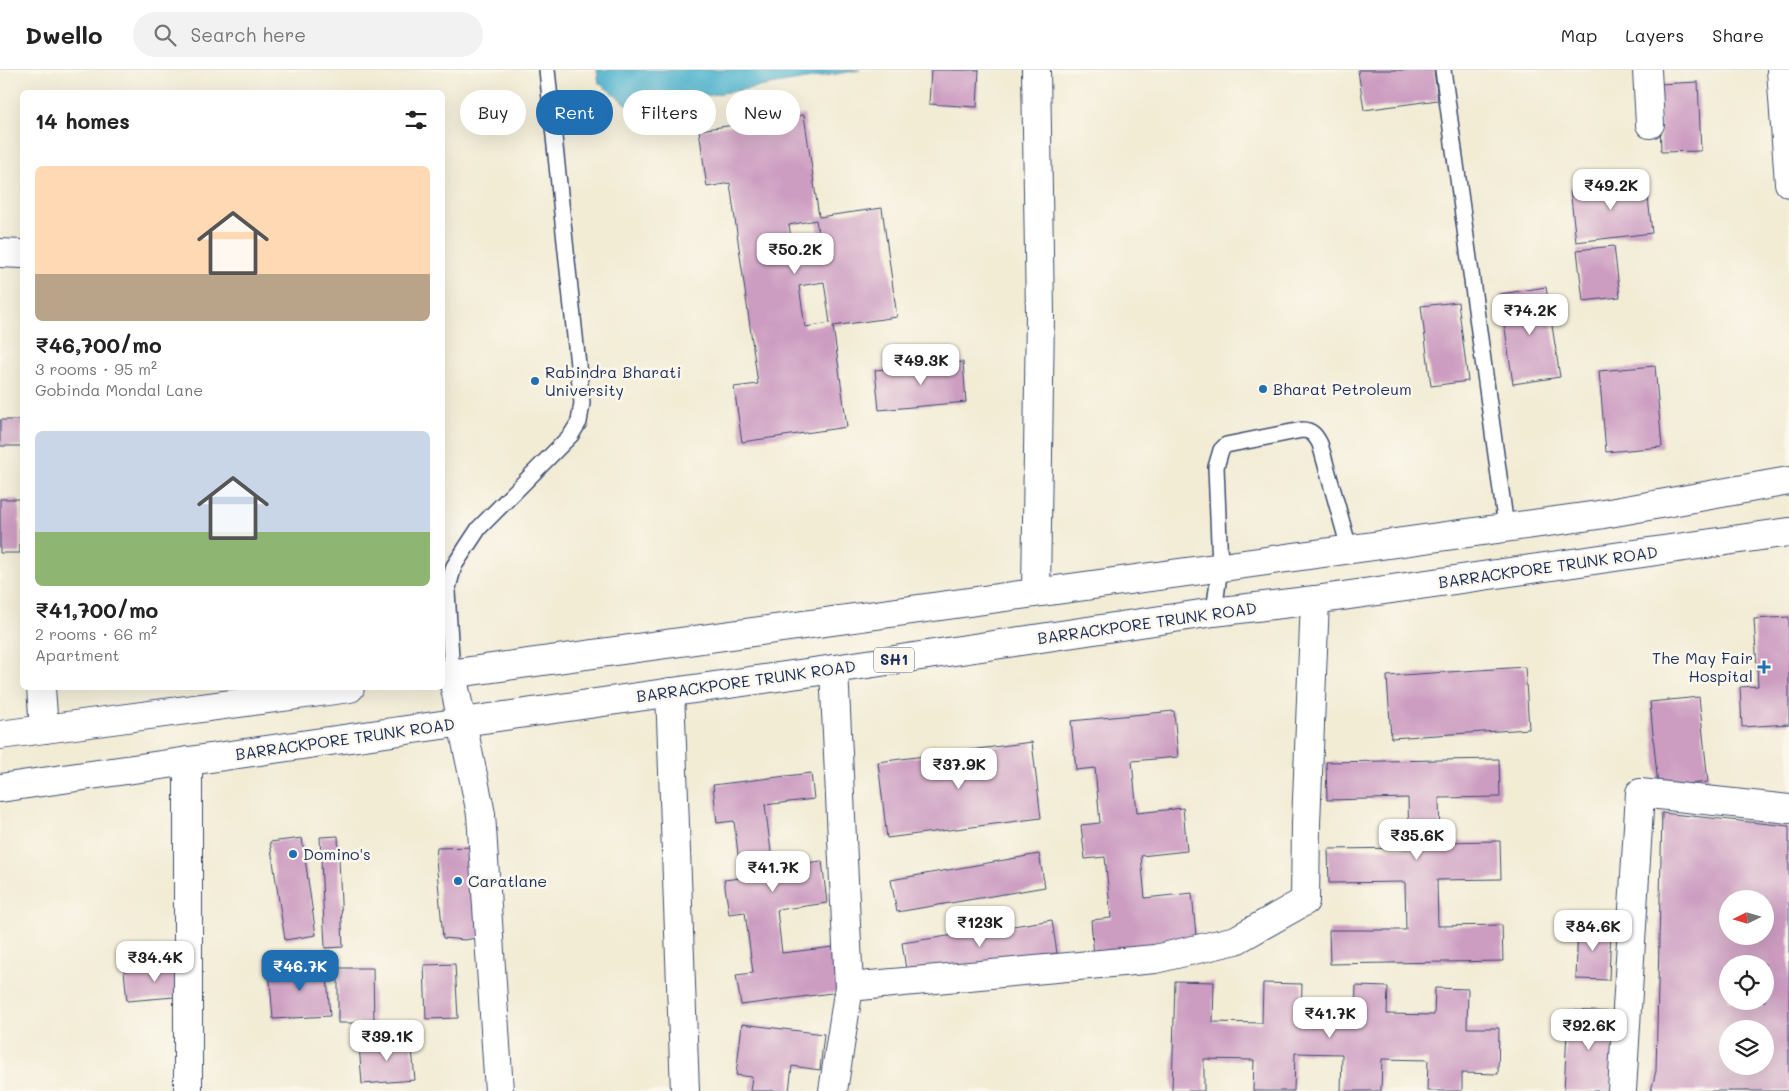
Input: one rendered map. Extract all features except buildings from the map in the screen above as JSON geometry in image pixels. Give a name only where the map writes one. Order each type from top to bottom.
[{"type":"street","points":[[1036,70],[1040,314],[1036,592]]},
{"type":"street","points":[[1648,70],[1650,124]]},
{"type":"street","points":[[1781,70],[1789,183]]},
{"type":"street","points":[[0,253],[20,254]]},
{"type":"street","points":[[499,1091],[481,814],[462,722],[447,674],[1598,515],[1789,481]]},
{"type":"street","name":"BARRACKPORE TRUNK ROAD","points":[[0,788],[834,669],[1214,612],[1315,600],[1789,532]]},
{"type":"street","points":[[849,987],[1155,959],[1236,940],[1305,901],[1306,824],[1315,600]]},
{"type":"street","points":[[833,1091],[849,987],[834,669]]},
{"type":"street","points":[[41,690],[44,729]]},
{"type":"street","points":[[0,735],[335,690]]},
{"type":"street","points":[[670,692],[685,1091]]},
{"type":"street","points":[[188,761],[188,1091]]},
{"type":"street","points":[[1622,1091],[1640,793],[1789,808]]},
{"type":"lane","points":[[447,674],[447,591],[454,566],[479,528],[571,435],[579,422],[582,403],[547,70]]},
{"type":"lane","points":[[1443,70],[1506,527]]},
{"type":"lane","points":[[1214,612],[1220,567],[1216,467],[1221,450],[1226,445],[1302,430],[1313,433],[1320,444],[1349,548]]},
{"type":"water","points":[[597,70],[860,70],[740,90],[726,90],[726,92],[716,94],[716,90],[623,90],[623,101],[613,94],[613,90],[608,90],[599,83]]},
{"type":"place","name":"Rabindra Bharati University","points":[[535,381]]},
{"type":"place","name":"Bharat Petroleum","points":[[1263,389]]},
{"type":"place","name":"The May Fair Hospital","points":[[1764,667]]},
{"type":"place","name":"Domino's","points":[[293,854]]},
{"type":"place","name":"Caratlane","points":[[458,881]]}]
